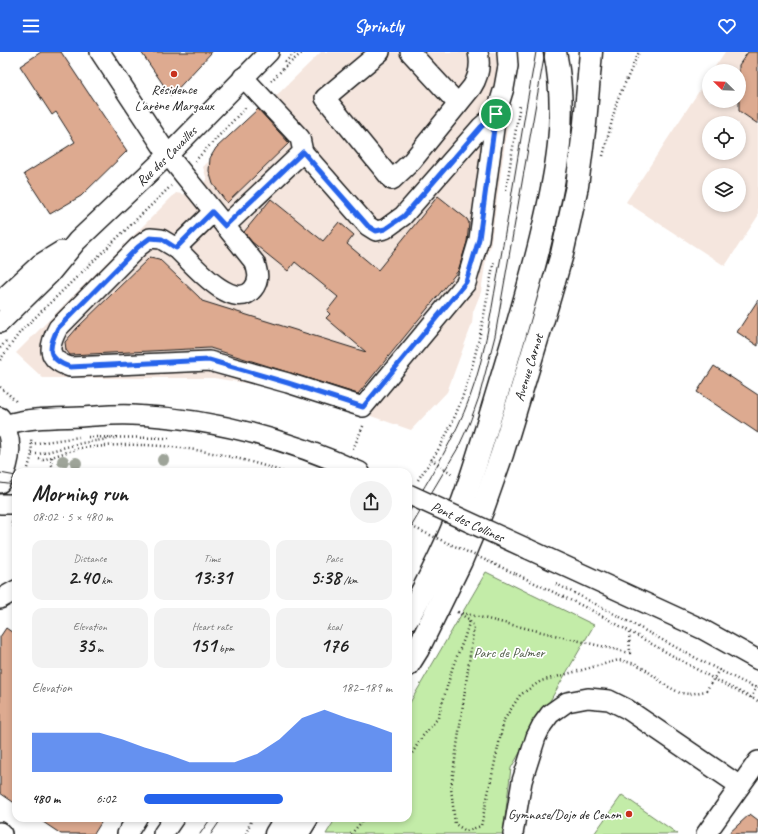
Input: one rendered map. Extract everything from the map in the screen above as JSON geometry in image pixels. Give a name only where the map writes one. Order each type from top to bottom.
[{"type":"main road","points":[[412,610],[442,553],[463,502],[520,318],[538,252],[554,183],[562,122],[562,95],[555,52]]},
{"type":"main road","name":"Avenue Carnot","points":[[412,647],[426,606],[450,557],[472,506],[531,322],[549,253],[564,185],[573,122],[578,52]]},
{"type":"main road","name":"Avenue Carnot","points":[[412,648],[461,561],[482,511],[502,454],[543,318],[562,254],[577,186],[585,123],[591,52]]},
{"type":"main road","points":[[412,649],[443,615],[490,514],[511,457],[553,328],[573,256],[588,187],[597,124],[602,52]]},
{"type":"main road","points":[[276,834],[284,822]]},
{"type":"main road","points":[[297,834],[304,822]]},
{"type":"street","points":[[100,52],[168,155],[212,212],[255,263],[259,274],[257,282],[252,290],[245,295],[237,296],[213,285],[176,248],[162,239],[150,238],[138,247],[58,328],[52,341],[51,352],[54,358],[61,364],[70,367],[209,360],[363,407],[466,282],[479,239],[496,114],[504,88],[508,66],[507,52]]},
{"type":"street","name":"Rue des Cavailles","points":[[0,323],[49,275],[77,241],[168,155],[269,52]]},
{"type":"street","points":[[380,52],[325,98],[392,180],[412,161],[472,87],[477,78],[480,63],[478,52]]},
{"type":"street","points":[[410,52],[458,104]]},
{"type":"street","points":[[243,77],[300,138],[303,152],[368,226],[376,231],[385,229],[404,216],[481,127],[496,114]]},
{"type":"street","points":[[225,226],[303,152]]},
{"type":"street","points":[[176,248],[212,212]]},
{"type":"street","name":"Rue des Cavailles","points":[[0,300],[40,264],[77,241]]},
{"type":"street","points":[[0,482],[10,462],[10,448],[3,421],[15,422],[131,415],[216,424],[260,434],[310,451],[351,468]]},
{"type":"street","name":"Pont des Collines","points":[[412,496],[702,629],[758,660]]},
{"type":"street","points":[[0,504],[12,504]]},
{"type":"street","points":[[0,599],[12,592]]},
{"type":"street","points":[[513,834],[522,781],[536,737],[550,714],[567,702],[588,698],[609,700],[627,709],[740,786]]},
{"type":"street","points":[[706,834],[758,761]]},
{"type":"street","points":[[127,834],[134,822]]},
{"type":"street","points":[[163,834],[171,822]]},
{"type":"path","points":[[0,360],[20,332],[183,174],[285,67],[303,52]]},
{"type":"path","points":[[602,162],[618,101],[639,52]]},
{"type":"path","points":[[353,468],[365,423]]},
{"type":"path","points":[[32,454],[39,454],[82,443],[126,436]]},
{"type":"path","points":[[29,468],[31,462],[32,444],[82,437],[126,436],[170,438]]},
{"type":"path","points":[[39,459],[43,460],[82,448],[124,444],[203,451],[250,461],[271,468]]},
{"type":"path","points":[[52,457],[50,463],[53,468]]},
{"type":"path","points":[[412,527],[595,612],[714,679],[758,701]]},
{"type":"path","points":[[478,562],[481,556]]},
{"type":"path","points":[[554,584],[596,604],[719,670],[757,688]]},
{"type":"path","points":[[628,631],[630,653],[454,611],[470,620],[474,627],[451,788],[455,824],[466,831],[481,826],[504,720],[520,695],[541,681],[619,660],[641,667],[667,686],[680,693],[690,694],[706,691],[719,670]]},
{"type":"path","points":[[412,753],[422,737],[438,718],[470,620]]},
{"type":"path","points":[[750,698],[758,684]]},
{"type":"path","points":[[246,834],[250,822]]},
{"type":"path","points":[[351,834],[362,822]]},
{"type":"shaded area","points":[[321,52],[515,52],[516,60],[510,108],[490,248],[487,252],[481,292],[473,312],[472,324],[447,392],[411,430],[368,415],[264,386],[214,378],[43,378],[16,353],[176,193],[188,195],[207,180],[203,167]]},
{"type":"shaded area","points":[[725,52],[758,52],[758,216],[725,266],[626,202],[702,87],[702,108],[746,108],[746,64],[717,64]]},
{"type":"green space","name":"Parc de Palmer","points":[[486,572],[594,625],[511,768],[503,834],[326,834],[334,822],[412,822],[412,699]]},
{"type":"green space","name":"Gymnase/Dojo de Cenon","points":[[622,795],[678,834],[594,834]]},
{"type":"building","points":[[41,52],[61,52],[127,151],[81,196],[50,214],[24,174],[75,142],[56,112],[52,115],[20,66]]},
{"type":"building","name":"Résidence L'arène Margaux","points":[[141,52],[212,52],[171,96]]},
{"type":"building","points":[[748,52],[758,52],[758,124],[739,111],[739,108],[746,108],[746,64],[740,64]]},
{"type":"building","points":[[258,109],[289,143],[227,203],[213,184],[209,171],[210,158],[216,148]]},
{"type":"building","points":[[438,196],[467,219],[469,223],[467,242],[458,271],[358,394],[210,348],[70,355],[66,350],[65,342],[77,328],[150,257],[159,259],[202,301],[366,352],[326,318],[330,314],[327,311],[338,297],[295,262],[288,271],[252,242],[244,232],[271,199],[323,241],[339,222],[354,235],[347,244],[378,270]]},
{"type":"building","points":[[758,300],[758,346],[737,332]]},
{"type":"building","points":[[714,366],[758,395],[758,433],[697,392]]},
{"type":"building","points":[[6,628],[12,632],[12,801],[0,793],[0,637]]},
{"type":"building","points":[[750,814],[758,820],[758,834],[728,834]]},
{"type":"building","points":[[43,822],[102,822],[94,834],[61,834]]},
{"type":"tram line","points":[[412,507],[442,457],[464,412],[475,383],[492,309],[536,52]]},
{"type":"tram line","points":[[412,525],[458,448],[479,397],[495,336],[545,52]]},
{"type":"tram line","points":[[0,473],[12,475]]},
{"type":"tram line","points":[[0,483],[12,484]]},
{"type":"tram line","points":[[200,834],[208,822]]},
{"type":"tram line","points":[[211,834],[219,822]]},
{"type":"place","name":"Résidence L'arène Margaux","points":[[174,74]]},
{"type":"place","name":"Gymnase/Dojo de Cenon","points":[[629,814]]},
{"type":"route","points":[[496,114],[479,239],[466,282],[363,407],[209,360],[70,367],[61,364],[54,358],[51,352],[52,341],[58,328],[138,247],[150,238],[162,239],[176,248],[212,212],[225,226],[303,152],[368,226],[376,231],[385,229],[404,216],[481,127],[496,114]]}]
